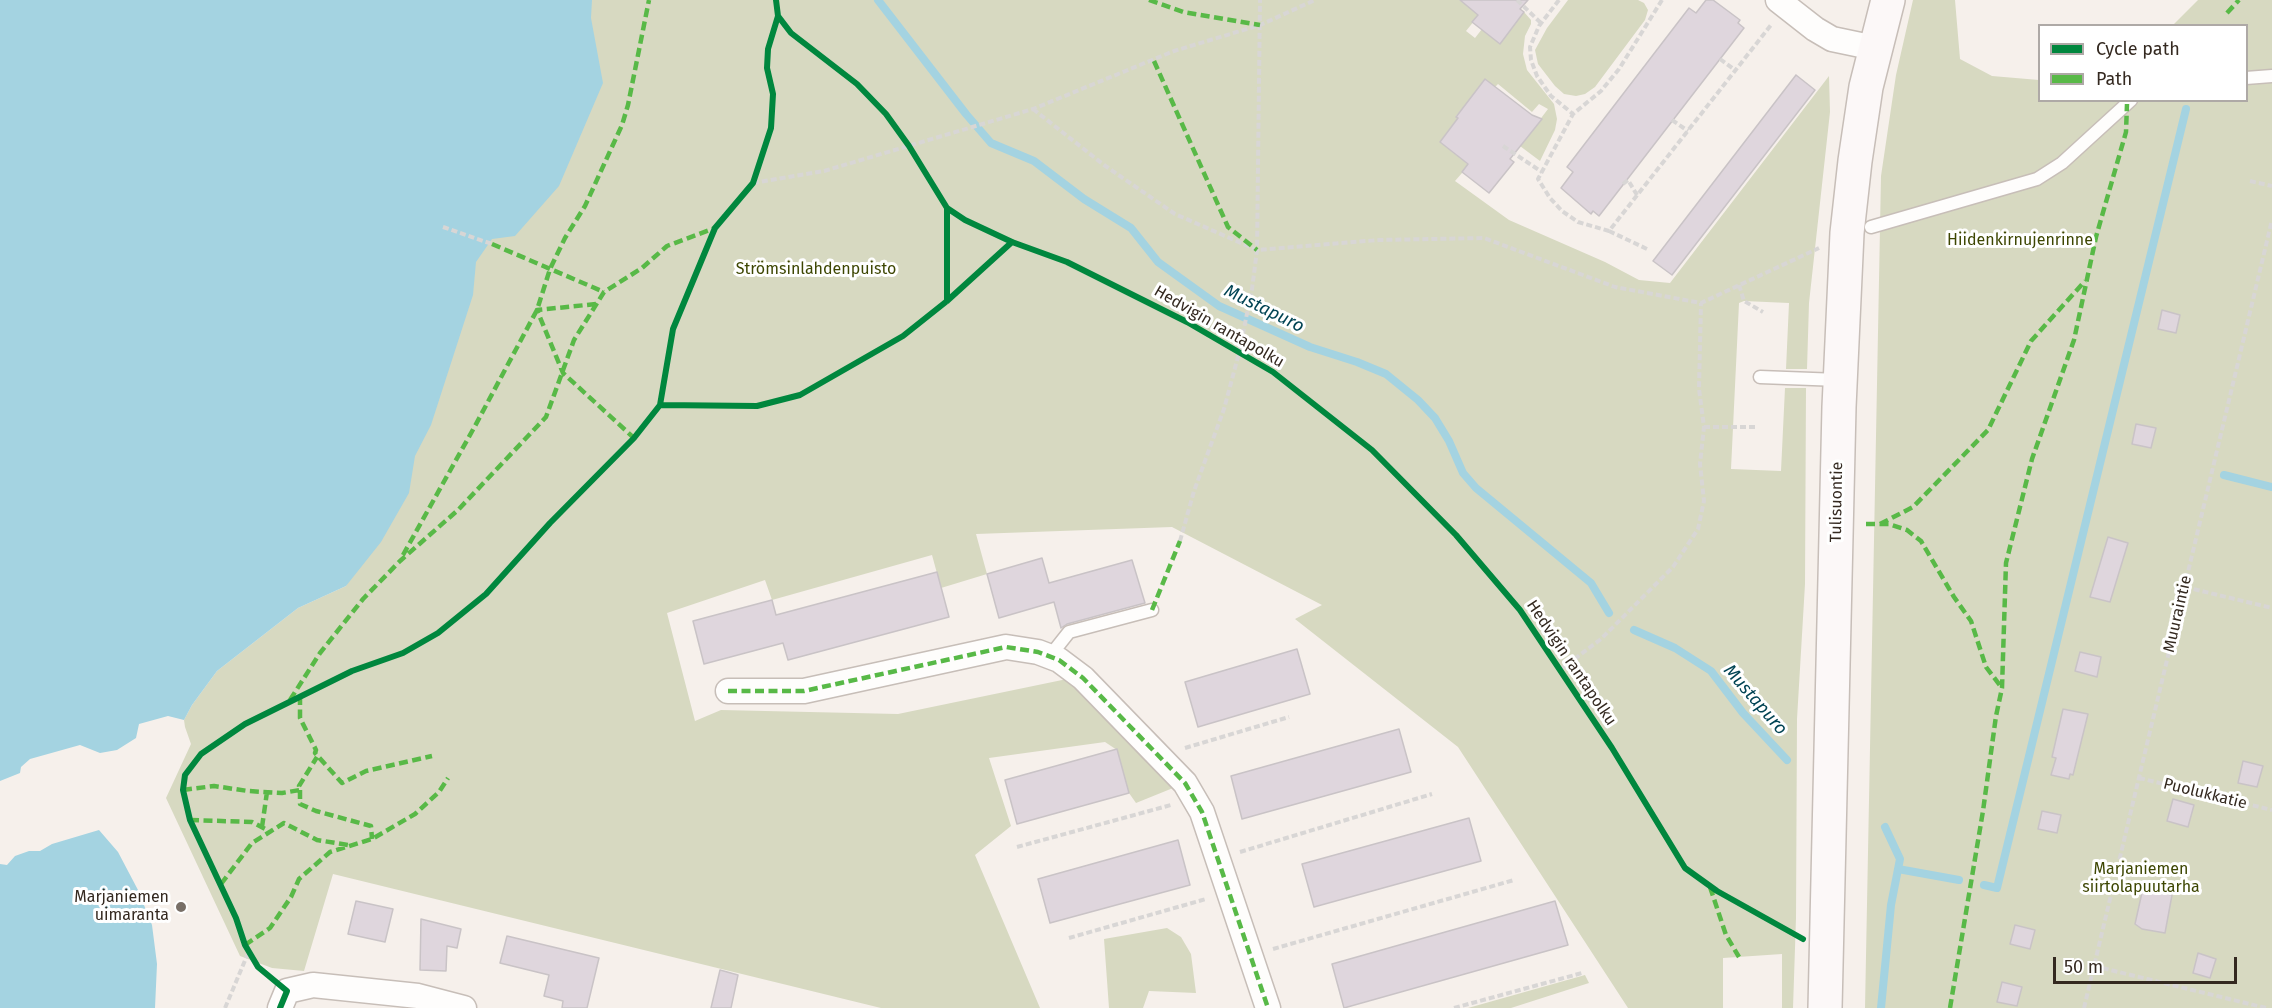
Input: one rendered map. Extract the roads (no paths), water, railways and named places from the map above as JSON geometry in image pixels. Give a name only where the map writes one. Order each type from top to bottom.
[{"type":"main road","name":"Tulisuontie","points":[[1825,1008],[1840,380],[1847,233],[1866,87],[1888,0]]},
{"type":"street","points":[[1776,11],[1832,39],[1875,48]]},
{"type":"street","points":[[728,691],[804,691],[1006,647],[1059,660],[1083,678],[1185,783],[1202,812],[1219,858],[1268,1008]]},
{"type":"street","points":[[284,999],[312,985],[418,996],[464,1008]]},
{"type":"lane","points":[[2248,78],[2272,76]]},
{"type":"lane","points":[[1870,227],[2037,179],[2062,163],[2129,102]]},
{"type":"lane","points":[[1760,377],[1840,380]]},
{"type":"lane","points":[[1050,656],[1069,632],[1152,609]]},
{"type":"water","points":[[0,0],[592,0],[591,18],[603,83],[559,186],[515,236],[492,239],[476,262],[473,295],[431,425],[415,456],[409,493],[381,542],[346,586],[298,608],[217,671],[184,720],[168,716],[139,724],[136,738],[117,750],[100,753],[80,745],[30,759],[21,767],[20,773],[0,781]]},
{"type":"water","points":[[99,830],[118,852],[138,890],[152,925],[157,964],[155,1008],[0,1008],[0,864],[7,865],[15,856],[29,851],[40,851],[52,844]]},
{"type":"waterway","name":"Mustapuro","points":[[878,0],[991,143],[1034,161],[1084,199],[1131,228],[1158,262],[1219,306],[1310,347],[1386,374],[1418,400],[1435,418],[1449,441],[1463,473],[1476,488],[1591,583],[1609,613]]},
{"type":"waterway","points":[[1984,885],[1997,888],[2186,109]]},
{"type":"waterway","points":[[2224,475],[2272,487]]},
{"type":"waterway","name":"Mustapuro","points":[[1634,630],[1675,648],[1711,671],[1743,713],[1787,760]]},
{"type":"waterway","name":"Mustapuro","points":[[1881,1008],[1891,905],[1900,859],[1885,827]]},
{"type":"waterway","points":[[1898,869],[1959,880]]},
{"type":"place","name":"Marjaniemen uimaranta","points":[[181,907]]},
{"type":"park label","name":"Hiidenkirnujenrinne","points":[[2020,241]]},
{"type":"park label","name":"Strömsinlahdenpuisto","points":[[816,270]]},
{"type":"park label","name":"Marjaniemen siirtolapuutarha","points":[[2141,879]]}]
